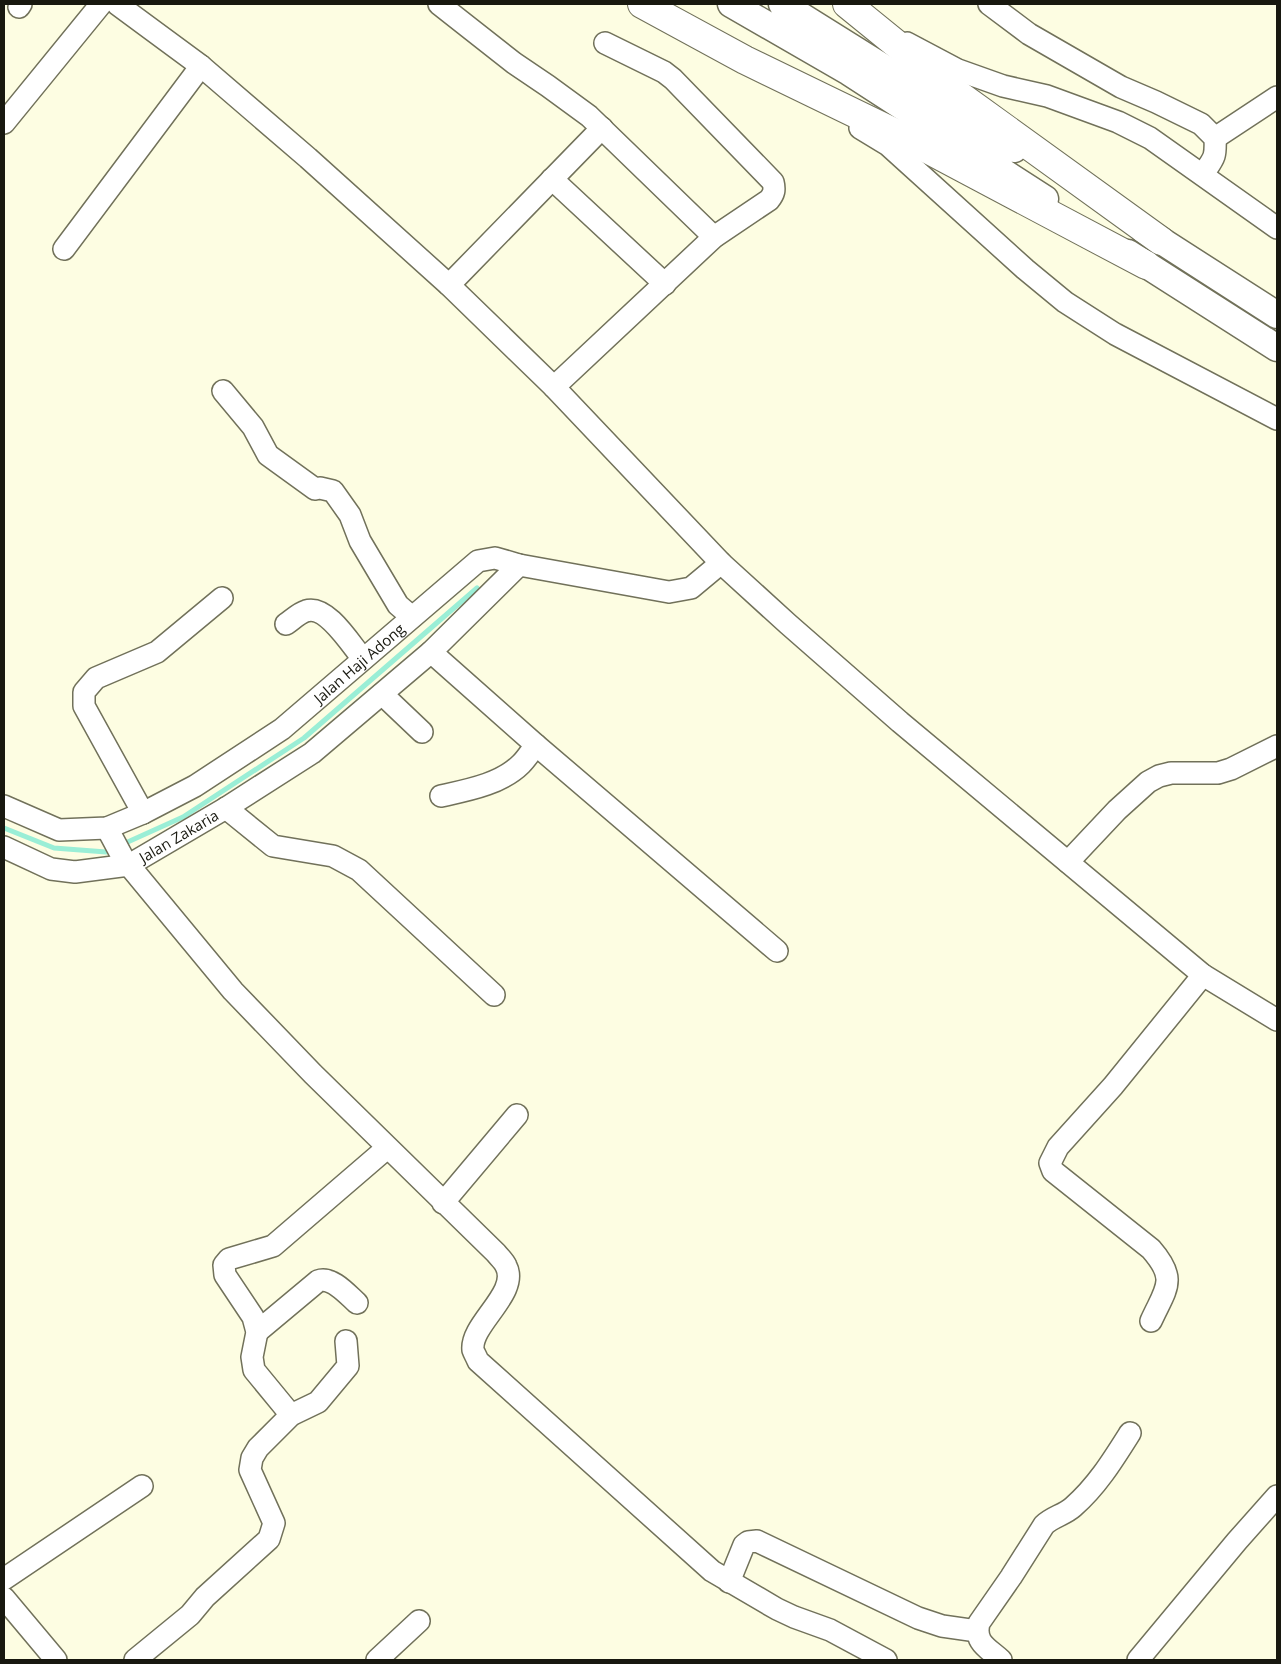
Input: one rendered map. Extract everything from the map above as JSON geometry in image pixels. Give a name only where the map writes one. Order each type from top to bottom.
[{"type":"highway","points":[[642,4],[745,60],[912,141],[1146,265]]},
{"type":"highway","points":[[847,4],[959,95],[1161,241]]},
{"type":"main road","points":[[731,4],[849,72],[1277,348]]},
{"type":"main road","points":[[782,4],[1277,315]]},
{"type":"street","points":[[4,123],[101,4]]},
{"type":"street","points":[[117,4],[201,66],[308,158],[449,284],[554,387],[721,563],[900,722],[1203,975],[1277,1020]]},
{"type":"street","points":[[439,4],[514,63],[548,86],[602,128],[714,237]]},
{"type":"street","points":[[989,4],[1030,34],[1121,87],[1201,124],[1215,138],[1216,155],[1203,174]]},
{"type":"street","points":[[872,24],[958,70],[1003,86],[1047,96],[1118,122],[1150,138],[1277,228]]},
{"type":"street","points":[[554,387],[714,237],[769,200],[775,188],[773,182],[673,79],[664,72],[605,43]]},
{"type":"street","points":[[745,60],[888,145],[1025,270],[1065,302],[1115,334],[1277,419]]},
{"type":"street","points":[[64,249],[201,66]]},
{"type":"street","points":[[1215,138],[1277,97]]},
{"type":"street","points":[[449,284],[602,128]]},
{"type":"street","points":[[552,179],[665,284]]},
{"type":"street","points":[[223,391],[253,427],[268,456],[314,489],[320,488],[333,491],[350,515],[360,541],[398,605],[412,617]]},
{"type":"street","name":"Jalan Haji Adong","points":[[4,806],[59,830],[109,832],[194,786],[282,729],[478,561],[495,558],[519,565],[669,592],[691,588],[721,563]]},
{"type":"street","name":"Jalan Zakaria","points":[[4,847],[51,869],[75,872],[126,862],[226,808],[312,753],[431,652],[519,565]]},
{"type":"street","points":[[143,812],[84,706],[84,692],[96,678],[157,652],[222,598]]},
{"type":"street","points":[[286,624],[305,611],[316,610],[329,617],[363,660]]},
{"type":"street","points":[[431,652],[536,745],[777,951]]},
{"type":"street","points":[[382,694],[422,732]]},
{"type":"street","points":[[441,796],[475,788],[504,777],[521,764],[536,745]]},
{"type":"street","points":[[1068,862],[1117,810],[1148,782],[1159,776],[1171,773],[1218,773],[1231,769],[1277,746]]},
{"type":"street","points":[[226,808],[273,846],[333,856],[359,870],[494,995]]},
{"type":"street","points":[[109,832],[126,862],[233,990],[313,1074],[496,1253],[506,1266],[509,1276],[507,1287],[475,1340],[473,1350],[478,1361],[712,1571],[794,1617],[830,1630],[886,1660]]},
{"type":"street","points":[[1151,1321],[1167,1286],[1168,1274],[1163,1263],[1151,1249],[1053,1171],[1050,1163],[1058,1147],[1113,1086],[1203,975]]},
{"type":"street","points":[[443,1203],[517,1115]]},
{"type":"street","points":[[291,1415],[254,1370],[252,1357],[257,1332],[253,1317],[225,1275],[224,1265],[229,1259],[273,1246],[387,1148]]},
{"type":"street","points":[[257,1332],[318,1281],[324,1279],[331,1281],[357,1303]]},
{"type":"street","points":[[135,1660],[190,1615],[205,1597],[269,1539],[274,1523],[250,1470],[252,1458],[258,1448],[291,1415],[318,1402],[348,1366],[346,1340]]},
{"type":"street","points":[[1001,1660],[979,1642],[978,1623],[1011,1578],[1044,1525],[1049,1520],[1062,1515],[1073,1507],[1099,1480],[1130,1433]]},
{"type":"street","points":[[4,1580],[142,1486]]},
{"type":"street","points":[[1138,1660],[1236,1541],[1277,1496]]},
{"type":"street","points":[[729,1582],[744,1545],[748,1542],[757,1541],[918,1618],[942,1626],[977,1631]]},
{"type":"street","points":[[4,1598],[56,1660]]},
{"type":"street","points":[[377,1660],[419,1621]]},
{"type":"waterway","points":[[121,845],[183,817],[304,738],[477,588]]},
{"type":"waterway","points":[[4,828],[54,848],[106,852],[114,848]]}]
